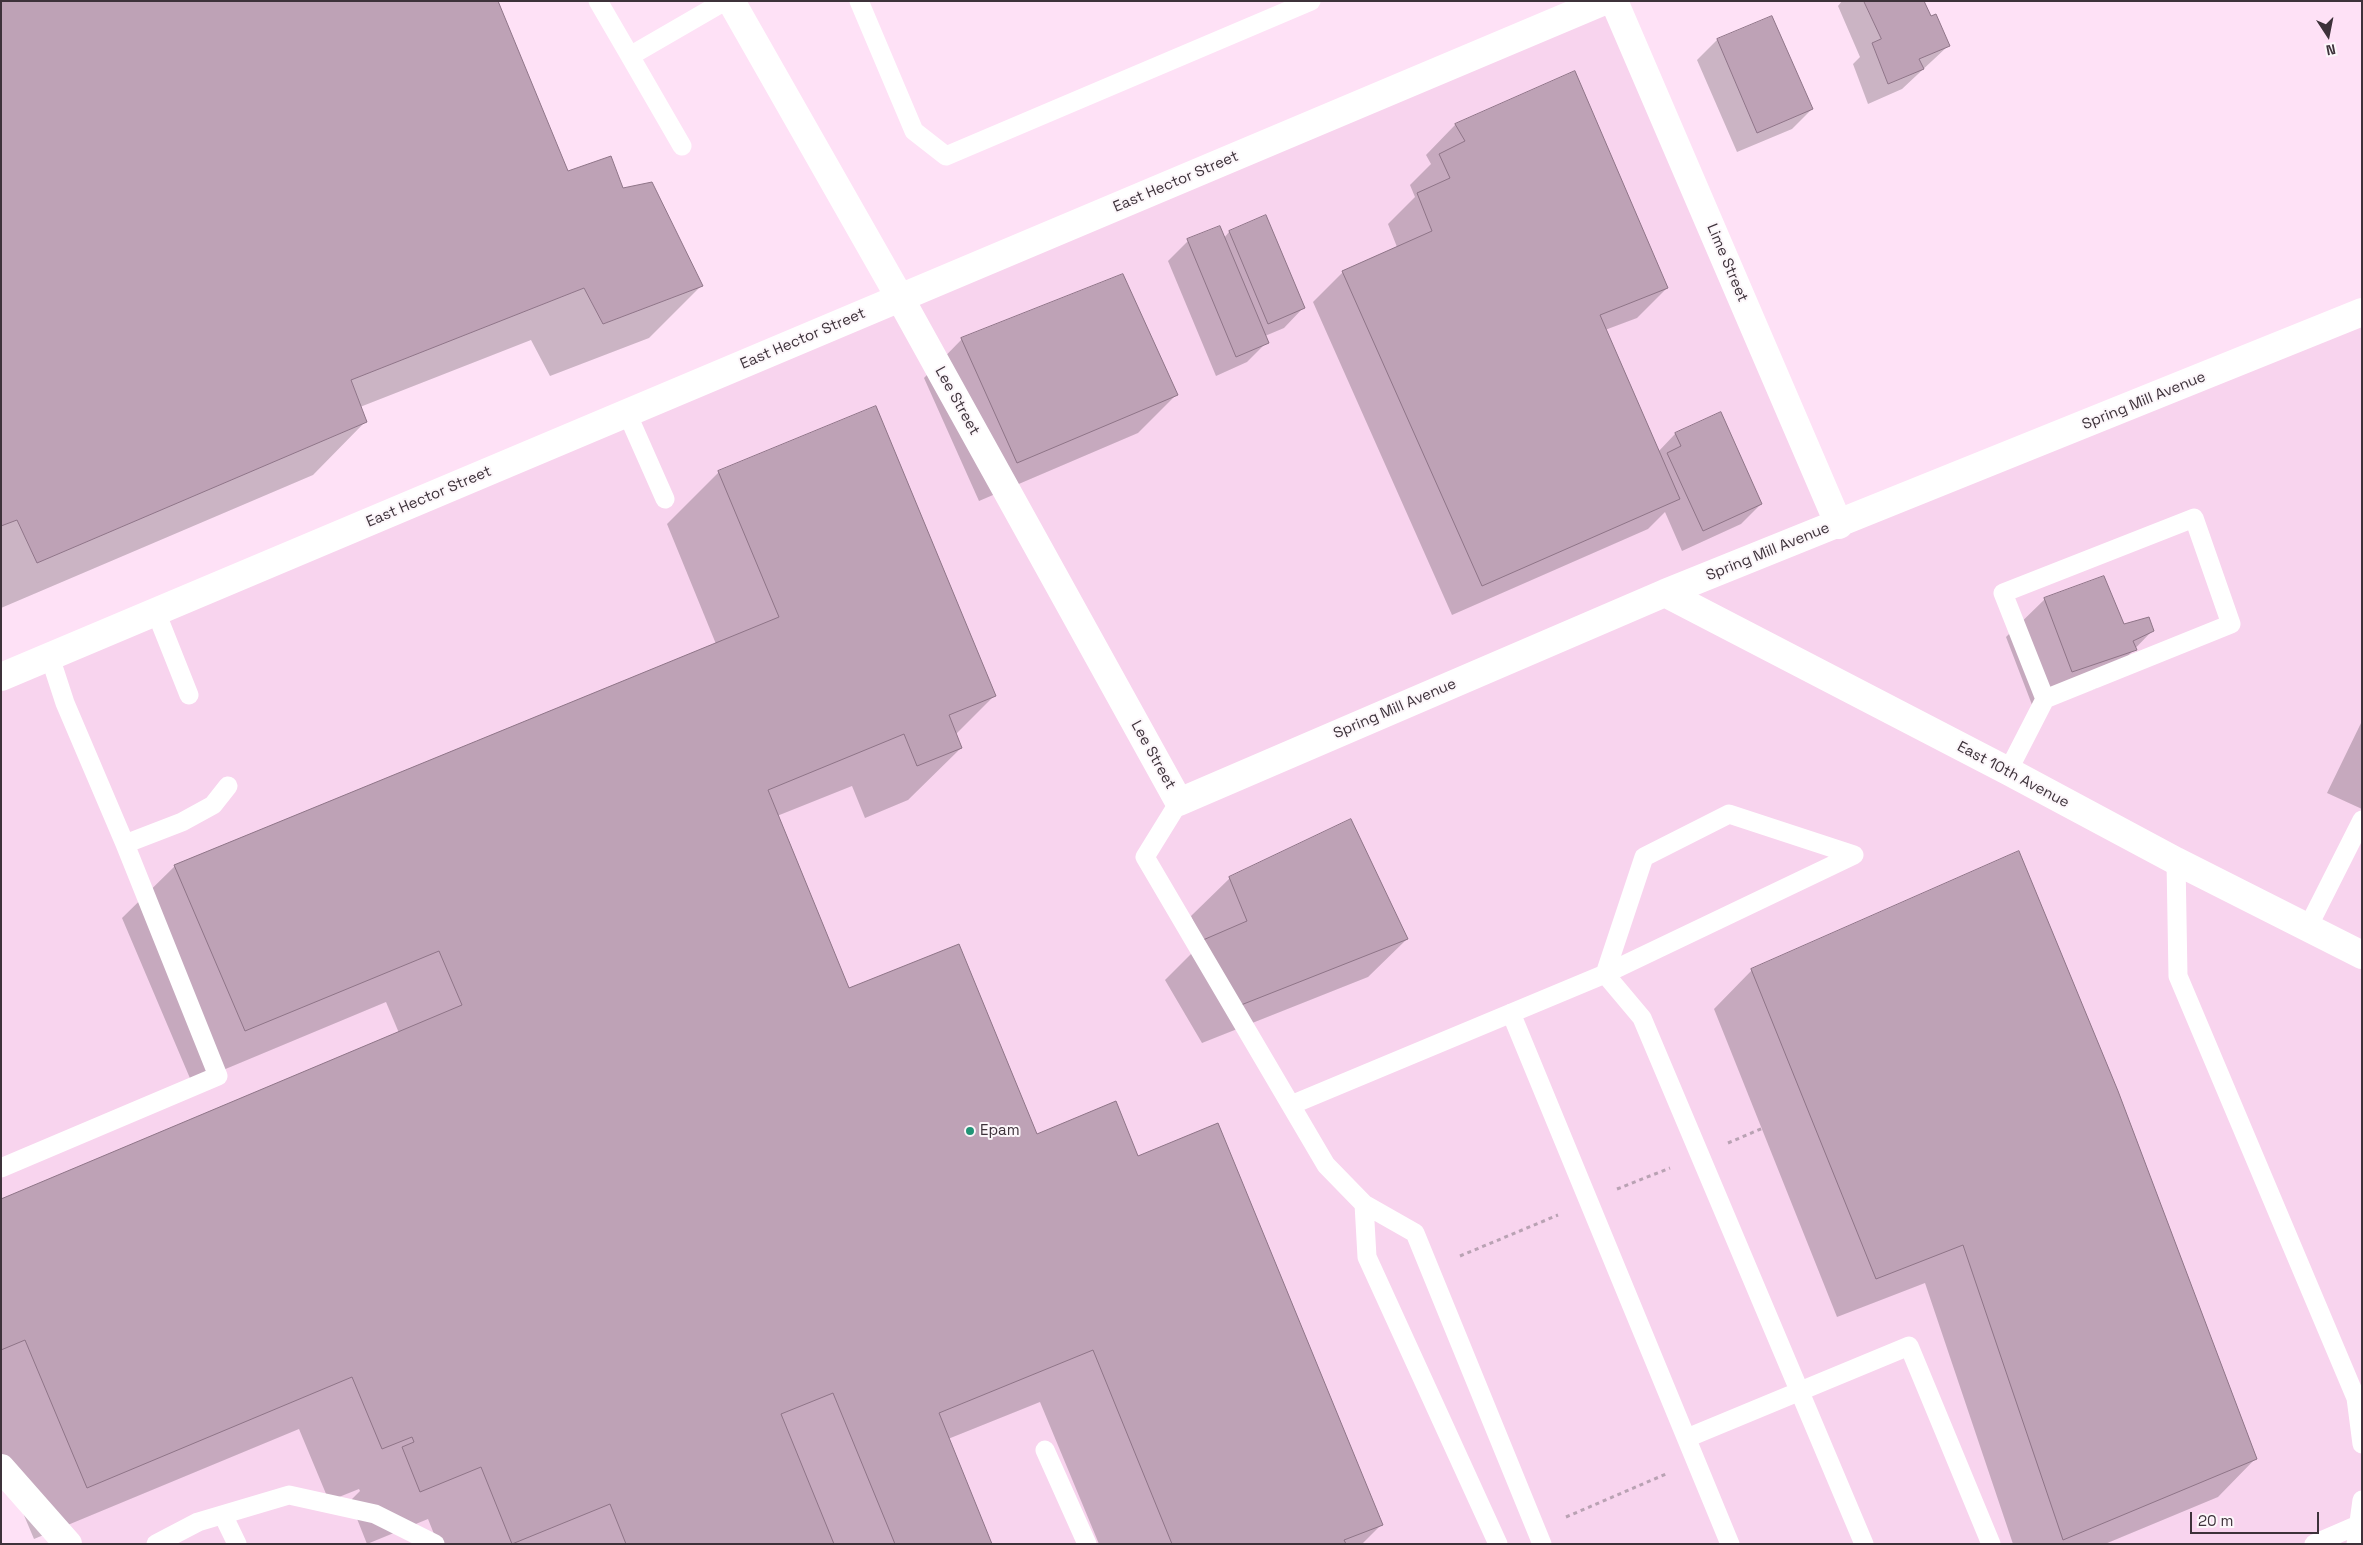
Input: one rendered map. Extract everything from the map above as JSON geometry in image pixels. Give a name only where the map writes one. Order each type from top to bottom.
[{"type":"street","name":"Lee Street","points":[[731,1],[900,298],[1179,802]]},
{"type":"street","name":"East Hector Street","points":[[1,678],[1604,1]]},
{"type":"street","name":"Lime Street","points":[[1614,1],[1839,524]]},
{"type":"street","name":"Spring Mill Avenue","points":[[1179,802],[1665,593],[2362,312]]},
{"type":"street","name":"East 10th Avenue","points":[[1665,593],[2008,771],[2176,861],[2362,955]]},
{"type":"street","points":[[1,1468],[68,1544]]},
{"type":"lane","points":[[598,1],[682,146]]},
{"type":"lane","points":[[630,56],[724,1]]},
{"type":"lane","points":[[859,1],[914,131],[946,156],[1311,1]]},
{"type":"lane","points":[[626,413],[664,500]]},
{"type":"lane","points":[[2008,771],[2045,699],[2231,624],[2194,518],[2004,593],[2045,699]]},
{"type":"lane","points":[[156,612],[189,695]]},
{"type":"lane","points":[[1,1168],[218,1076],[125,844],[65,703],[50,657]]},
{"type":"lane","points":[[125,844],[182,822],[213,806],[228,786]]},
{"type":"lane","points":[[1179,802],[1145,857],[1326,1165],[1364,1204],[1415,1233],[1538,1536]]},
{"type":"lane","points":[[1291,1106],[1605,974],[1854,855],[1729,814],[1644,856],[1605,974]]},
{"type":"lane","points":[[2308,927],[2362,820]]},
{"type":"lane","points":[[2176,861],[2178,976],[2356,1398],[2362,1444]]},
{"type":"lane","points":[[1605,974],[1642,1018],[1864,1544]]},
{"type":"lane","points":[[1511,1013],[1730,1544]]},
{"type":"lane","points":[[1364,1204],[1367,1257],[1498,1544]]},
{"type":"lane","points":[[1686,1438],[1909,1346],[1991,1544]]},
{"type":"lane","points":[[1045,1450],[1087,1544]]},
{"type":"lane","points":[[156,1544],[198,1522],[289,1495],[375,1514],[435,1544]]},
{"type":"lane","points":[[2356,1544],[2362,1500]]},
{"type":"lane","points":[[223,1515],[236,1544]]},
{"type":"lane","points":[[2314,1544],[2358,1525]]},
{"type":"path","points":[[1725,1144],[1763,1128]]},
{"type":"path","points":[[1617,1190],[1674,1166]]},
{"type":"path","points":[[1430,1269],[1562,1213]]},
{"type":"path","points":[[1538,1536],[1671,1472]]},
{"type":"shaded area","points":[[1604,1],[1839,524],[2362,309],[2362,1544],[68,1544],[1,1468],[1,677]]},
{"type":"building","points":[[1,1],[498,1],[568,171],[611,156],[623,188],[652,182],[703,286],[603,324],[584,288],[351,380],[367,422],[37,563],[17,520],[1,526]]},
{"type":"building","points":[[1864,1],[1924,1],[1931,16],[1936,14],[1950,46],[1919,59],[1924,69],[1888,84],[1872,43],[1881,39]]},
{"type":"building","points":[[1772,16],[1813,109],[1757,133],[1717,39]]},
{"type":"building","points":[[1575,71],[1668,288],[1600,315],[1680,499],[1482,586],[1342,271],[1432,231],[1417,193],[1450,178],[1439,154],[1465,141],[1455,124]]},
{"type":"building","points":[[1266,215],[1305,308],[1268,324],[1229,231]]},
{"type":"building","points":[[1220,226],[1269,343],[1236,357],[1187,239]]},
{"type":"building","points":[[1123,274],[1178,395],[1017,463],[961,338]]},
{"type":"building","points":[[876,406],[996,696],[949,715],[962,748],[917,766],[904,734],[768,790],[849,988],[959,944],[1037,1134],[1116,1101],[1138,1156],[1218,1123],[1383,1525],[1344,1540],[1346,1544],[1172,1544],[1093,1350],[939,1413],[992,1544],[895,1544],[833,1393],[781,1414],[834,1544],[626,1544],[610,1504],[512,1544],[481,1467],[420,1492],[402,1447],[414,1442],[412,1437],[382,1449],[352,1377],[87,1488],[25,1340],[1,1350],[1,1199],[462,1005],[439,951],[245,1031],[174,865],[779,617],[718,471]]},
{"type":"building","points":[[1721,412],[1762,504],[1703,531],[1667,453],[1681,446],[1675,433]]},
{"type":"building","points":[[2104,576],[2124,624],[2149,617],[2154,631],[2133,641],[2137,650],[2072,672],[2044,598]]},
{"type":"building","points":[[1351,819],[1408,939],[1241,1005],[1203,940],[1247,921],[1229,877]]},
{"type":"building","points":[[2019,851],[2118,1091],[2257,1459],[2063,1540],[1963,1245],[1876,1279],[1751,969]]},
{"type":"place","name":"Epam","points":[[970,1131]]}]
